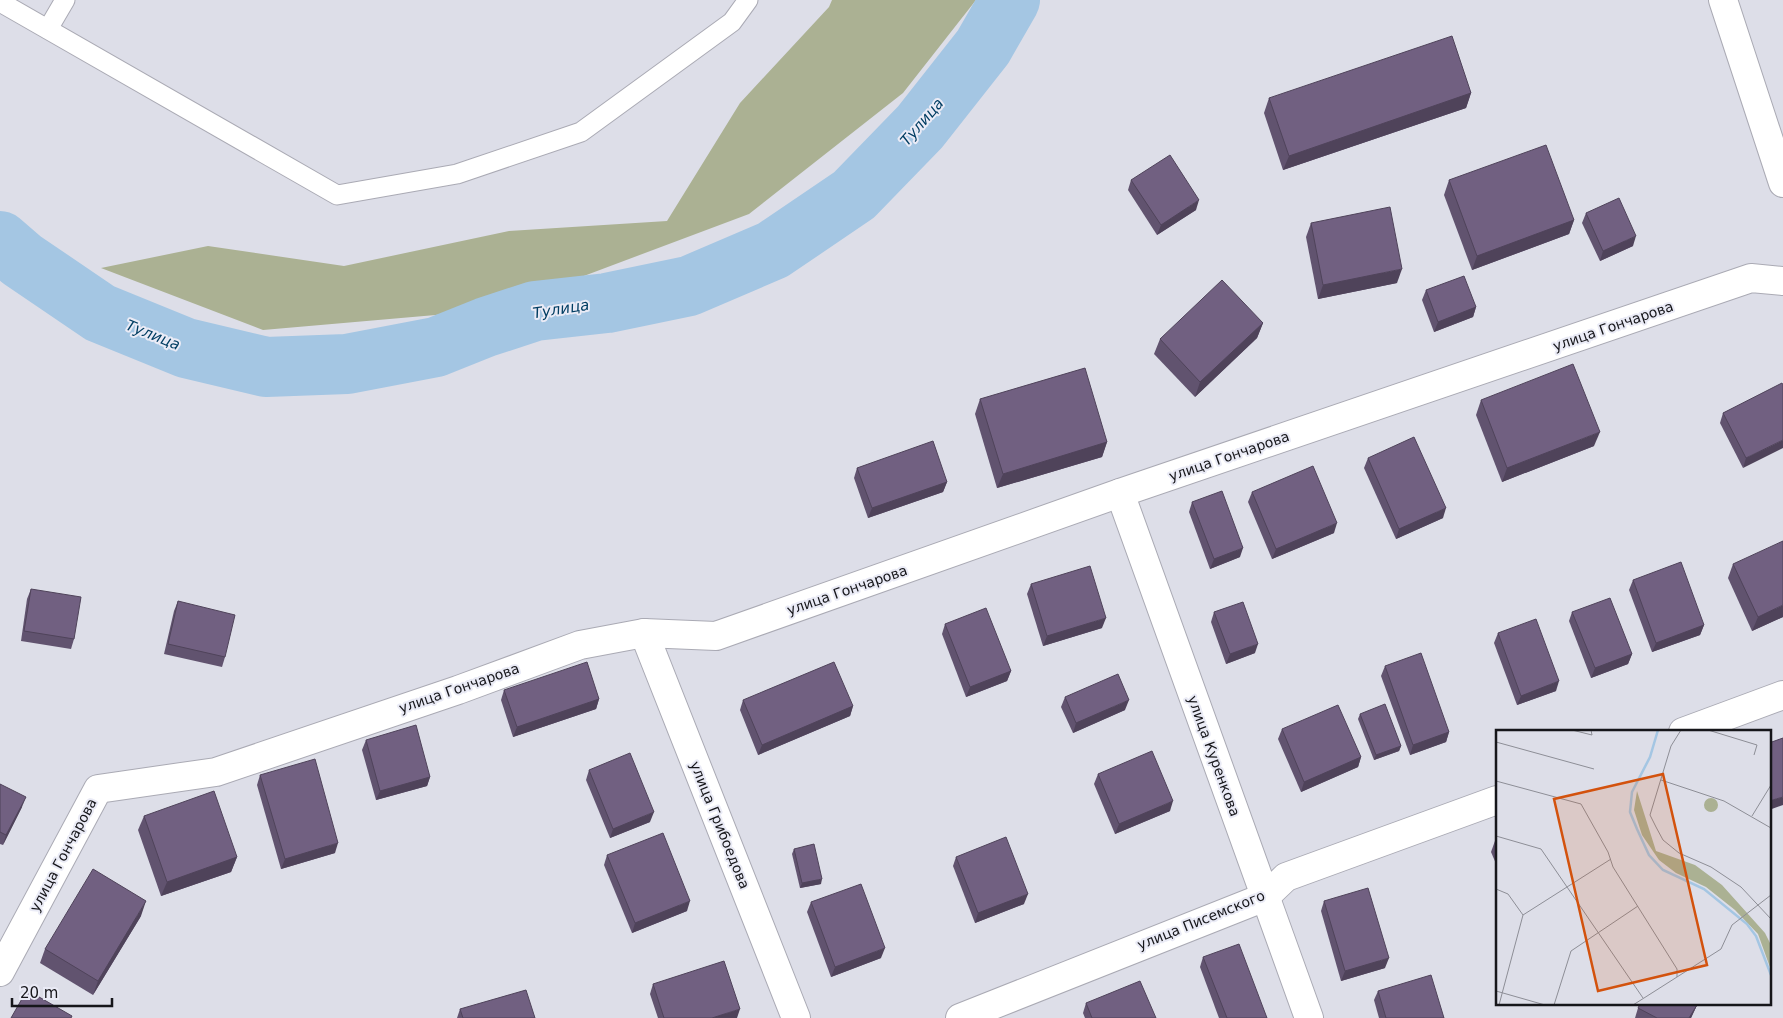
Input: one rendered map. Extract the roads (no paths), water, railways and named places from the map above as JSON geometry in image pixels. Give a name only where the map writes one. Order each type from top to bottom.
[{"type":"street","points":[[1723,0],[1783,183]]},
{"type":"street","name":"улица Гончарова","points":[[0,972],[98,789],[216,772],[458,690],[580,645],[644,633],[716,636],[1120,493],[1751,278],[1783,281]]},
{"type":"street","name":"улица Куренкова","points":[[1120,493],[1309,1018]]},
{"type":"street","name":"улица Грибоедова","points":[[644,633],[796,1018]]},
{"type":"street","points":[[1688,730],[1783,695]]},
{"type":"street","name":"улица Писемского","points":[[960,1018],[1264,897],[1286,877],[1496,800]]},
{"type":"lane","points":[[48,29],[65,0]]},
{"type":"lane","points":[[0,2],[337,196],[457,174],[581,132],[732,22],[748,0]]},
{"type":"waterway","name":"Тулица","points":[[0,241],[22,260],[100,313],[186,348],[266,367],[347,364],[436,347],[486,327],[535,311],[607,303],[689,286],[773,250],[854,195],[920,127],[983,47],[1010,0]]}]
